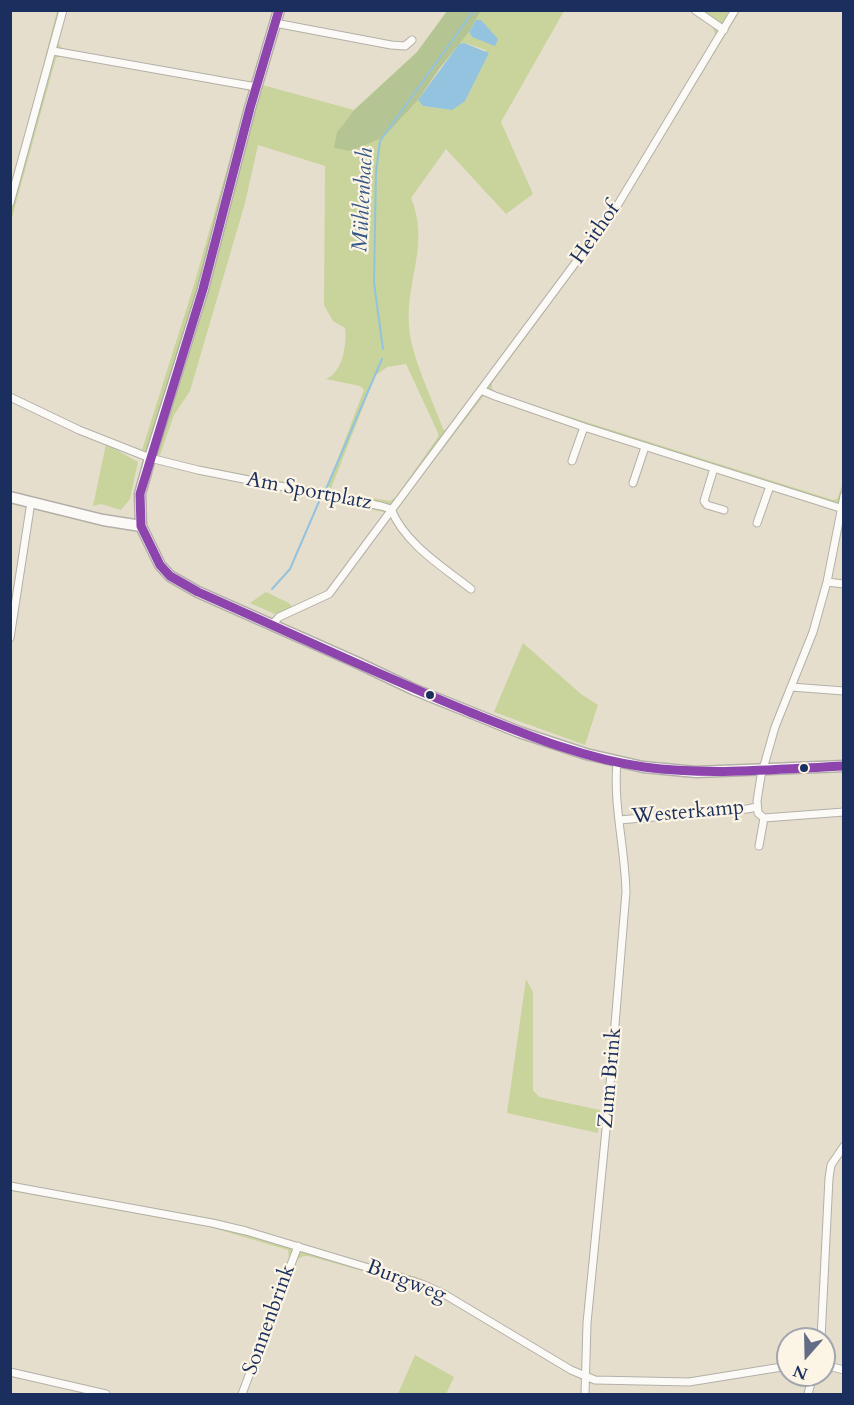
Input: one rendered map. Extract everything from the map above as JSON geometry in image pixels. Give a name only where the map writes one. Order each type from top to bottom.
[{"type":"main road","points":[[279,10],[256,87],[206,280],[140,494],[141,526],[153,553],[170,576],[198,592],[413,689],[519,732],[586,754],[643,767],[696,771],[843,766]]},
{"type":"main road","points":[[10,497],[103,520],[141,526]]},
{"type":"street","points":[[10,203],[63,10]]},
{"type":"street","points":[[695,10],[724,30]]},
{"type":"street","name":"Heithof","points":[[272,625],[279,617],[329,594],[614,212],[735,10]]},
{"type":"street","points":[[275,23],[391,45],[405,46],[412,40]]},
{"type":"street","points":[[53,51],[256,87]]},
{"type":"street","points":[[481,390],[584,427],[840,508]]},
{"type":"street","name":"Am Sportplatz","points":[[10,398],[79,430],[150,458],[198,470],[391,509],[394,518],[418,546],[471,589]]},
{"type":"street","points":[[572,461],[584,427]]},
{"type":"street","points":[[633,483],[645,447]]},
{"type":"street","points":[[714,468],[704,501],[707,505],[724,510]]},
{"type":"street","points":[[757,523],[770,486]]},
{"type":"street","name":"Westerkamp","points":[[843,496],[827,582],[813,632],[776,727],[763,770],[757,807],[758,813],[764,818],[843,812]]},
{"type":"street","points":[[10,638],[32,502]]},
{"type":"street","points":[[827,582],[843,584]]},
{"type":"street","points":[[791,687],[843,691]]},
{"type":"street","name":"Zum Brink","points":[[585,1395],[587,1323],[626,892],[626,864],[616,790],[617,762]]},
{"type":"street","name":"Westerkamp","points":[[619,820],[757,807]]},
{"type":"street","name":"Westerkamp","points":[[759,846],[764,818]]},
{"type":"street","points":[[822,1327],[829,1178],[831,1165],[843,1146]]},
{"type":"street","name":"Burgweg","points":[[10,1186],[212,1223],[298,1246],[422,1284],[444,1294],[571,1370],[606,1381],[689,1382],[776,1368]]},
{"type":"street","name":"Sonnenbrink","points":[[242,1395],[298,1246]]},
{"type":"street","points":[[10,1372],[106,1395]]},
{"type":"green space","points":[[57,11],[66,11],[58,43],[63,49],[266,86],[354,110],[337,132],[384,137],[418,100],[423,106],[452,110],[486,50],[464,43],[459,44],[469,32],[472,37],[481,20],[476,20],[481,11],[564,11],[501,122],[533,194],[506,214],[446,149],[411,198],[416,215],[418,246],[409,308],[410,337],[443,429],[447,431],[611,211],[716,36],[711,24],[690,11],[740,11],[616,215],[492,383],[492,389],[501,395],[833,500],[837,499],[843,483],[844,510],[485,394],[393,514],[200,473],[201,466],[326,490],[364,390],[360,386],[326,379],[336,370],[343,357],[345,328],[333,321],[324,305],[325,166],[258,145],[245,203],[190,391],[174,415],[160,455],[142,450],[193,288],[249,92],[61,56],[56,58],[11,221],[11,189]],"holes":[[[406,364],[438,437],[396,497],[390,501],[330,491],[375,376],[387,367]]]},
{"type":"green space","points":[[447,11],[481,11],[469,32],[418,100],[384,137],[351,151],[334,148],[337,132],[354,110],[417,52]]},
{"type":"green space","points":[[106,444],[138,462],[130,499],[121,510],[101,504],[93,506]]},
{"type":"green space","points":[[266,592],[289,603],[292,607],[275,614],[250,603]]},
{"type":"green space","points":[[523,643],[581,694],[598,705],[585,745],[494,712]]},
{"type":"green space","points":[[526,979],[533,992],[533,1090],[539,1097],[600,1110],[598,1133],[507,1113]]},
{"type":"green space","points":[[10,1181],[215,1219],[416,1277],[467,1303],[466,1305],[387,1272],[388,1278],[310,1256],[301,1257],[296,1261],[239,1394],[289,1258],[288,1250],[210,1227],[11,1191]]},
{"type":"green space","points":[[415,1355],[454,1377],[446,1394],[398,1394]]},
{"type":"water","points":[[476,20],[481,20],[498,39],[495,46],[472,37],[469,32]]},
{"type":"water","points":[[464,43],[489,53],[465,101],[452,110],[423,106],[418,100],[459,44]]},
{"type":"waterway","name":"Mühlenbach","points":[[383,349],[374,283],[376,172],[380,141],[474,10]]},
{"type":"waterway","name":"Mühlenbach","points":[[326,489],[382,359]]},
{"type":"waterway","name":"Mühlenbach","points":[[272,589],[290,569],[321,497]]},
{"type":"transit line","points":[[279,10],[250,108],[203,289],[140,494],[141,526],[160,565],[170,576],[198,592],[368,669],[535,738],[578,752],[622,763],[669,770],[744,771],[844,766]]}]
